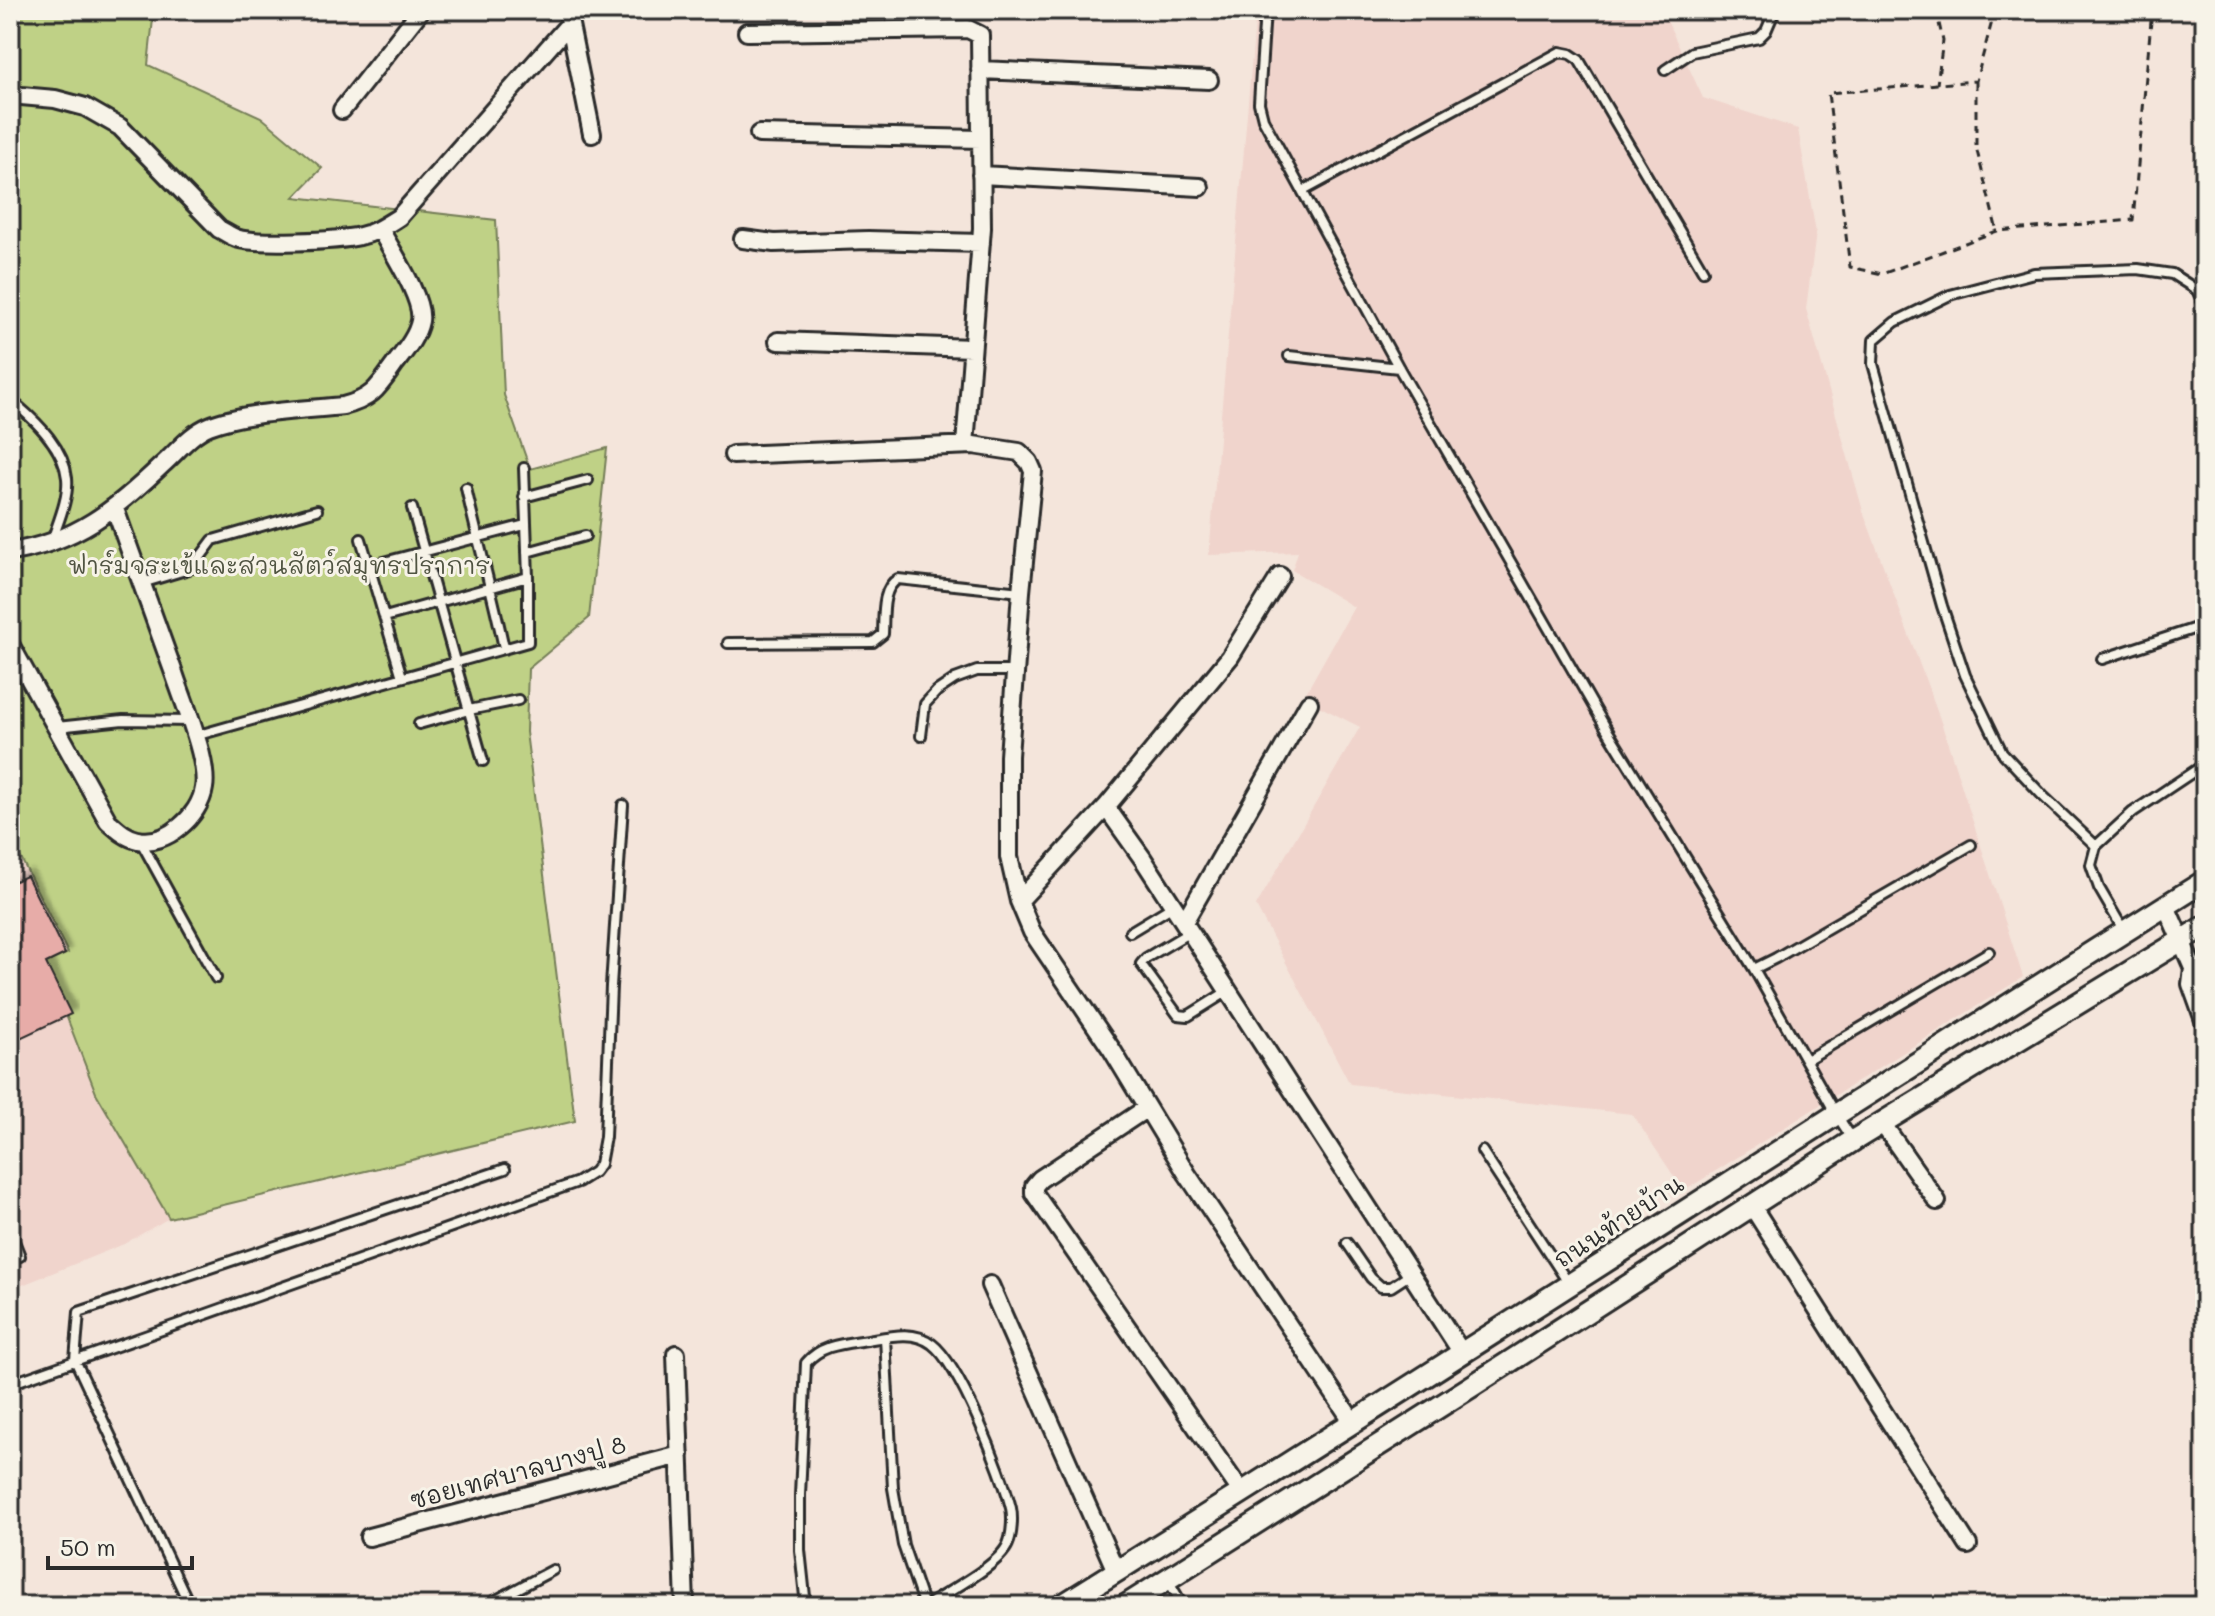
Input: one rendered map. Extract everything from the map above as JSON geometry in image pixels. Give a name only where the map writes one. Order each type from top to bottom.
[{"type":"street","points":[[342,110],[421,10]]},
{"type":"street","points":[[568,17],[592,134]]},
{"type":"street","points":[[10,95],[55,99],[85,107],[120,127],[219,229],[237,239],[334,240],[361,236],[399,217],[568,17]]},
{"type":"street","points":[[747,32],[968,29],[980,35],[981,243],[965,445]]},
{"type":"street","points":[[980,70],[1209,80]]},
{"type":"street","points":[[759,134],[981,139]]},
{"type":"street","points":[[981,175],[1200,187]]},
{"type":"street","points":[[10,552],[31,549],[76,533],[115,509],[186,442],[207,427],[231,419],[343,406],[375,393],[421,320],[416,296],[380,229]]},
{"type":"street","points":[[743,239],[774,243],[868,240],[981,243]]},
{"type":"street","points":[[778,341],[972,348]]},
{"type":"street","points":[[733,455],[965,445],[1019,452],[1029,462],[1033,471],[1009,756],[1009,857],[1019,901],[1032,932],[1112,1050],[1187,1174],[1353,1422]]},
{"type":"street","points":[[10,644],[108,821],[127,837],[141,841],[167,837],[183,825],[205,788],[202,762],[115,509]]},
{"type":"street","points":[[1019,901],[1106,807],[1230,657],[1280,576]]},
{"type":"street","points":[[1187,927],[1309,703]]},
{"type":"street","points":[[1106,807],[1462,1353]]},
{"type":"street","name":"ถนนท้ายบ้าน","points":[[1061,1606],[2205,881]]},
{"type":"street","points":[[2166,906],[2199,974],[2191,984],[2205,1023]]},
{"type":"street","points":[[1125,1606],[1854,1140],[2205,926]]},
{"type":"street","points":[[1147,1108],[1040,1179],[1034,1186],[1034,1193],[1242,1493]]},
{"type":"street","points":[[1882,1123],[1937,1201]]},
{"type":"street","points":[[1752,1206],[1968,1545]]},
{"type":"street","points":[[990,1285],[1116,1571]]},
{"type":"street","points":[[676,1354],[685,1606]]},
{"type":"street","name":"ซอยเทศบาลบางปู 8","points":[[369,1537],[680,1455]]},
{"type":"lane","points":[[1265,10],[1259,103],[1263,119],[1399,368],[1606,728],[1754,969],[1836,1114],[1854,1140]]},
{"type":"lane","points":[[1665,70],[1692,52],[1759,38],[1766,31],[1775,10]]},
{"type":"lane","points":[[1303,191],[1560,52],[1579,60],[1703,271]]},
{"type":"lane","points":[[2096,846],[2002,752],[1965,675],[1942,606],[1873,364],[1874,340],[1895,322],[1950,295],[2034,273],[2138,269],[2172,274],[2197,290],[2205,307]]},
{"type":"lane","points":[[1289,356],[1399,368]]},
{"type":"lane","points":[[10,406],[18,406],[35,420],[59,452],[67,478],[52,541]]},
{"type":"lane","points":[[57,727],[123,720],[192,729],[528,642],[524,468]]},
{"type":"lane","points":[[524,497],[588,480]]},
{"type":"lane","points":[[466,488],[504,648]]},
{"type":"lane","points":[[412,508],[483,761]]},
{"type":"lane","points":[[141,583],[192,568],[213,540],[317,510]]},
{"type":"lane","points":[[369,566],[525,525]]},
{"type":"lane","points":[[527,552],[585,536]]},
{"type":"lane","points":[[361,539],[402,677]]},
{"type":"lane","points":[[385,617],[528,577]]},
{"type":"lane","points":[[728,643],[873,642],[883,634],[887,590],[890,583],[898,579],[1021,592]]},
{"type":"lane","points":[[2102,659],[2205,625]]},
{"type":"lane","points":[[921,736],[925,704],[937,691],[955,679],[977,671],[1015,671]]},
{"type":"lane","points":[[419,724],[518,700]]},
{"type":"lane","points":[[2125,932],[2099,888],[2091,865],[2096,846],[2133,812],[2205,764]]},
{"type":"lane","points":[[10,1384],[564,1188],[594,1172],[600,1164],[605,1137],[623,805]]},
{"type":"lane","points":[[141,841],[216,978]]},
{"type":"lane","points":[[1754,969],[1971,845]]},
{"type":"lane","points":[[1130,932],[1173,906]]},
{"type":"lane","points":[[1187,927],[1141,964],[1182,1017],[1228,991]]},
{"type":"lane","points":[[1806,1060],[1989,952]]},
{"type":"lane","points":[[1482,1151],[1569,1285]]},
{"type":"lane","points":[[190,1606],[75,1360],[79,1312],[505,1169]]},
{"type":"lane","points":[[10,1231],[20,1256]]},
{"type":"lane","points":[[1347,1243],[1371,1278],[1381,1287],[1391,1287],[1411,1274]]},
{"type":"lane","points":[[806,1606],[800,1550],[800,1495],[806,1363],[815,1352],[842,1344],[911,1334],[932,1344],[955,1371],[994,1458],[1012,1511],[1009,1542],[999,1558],[925,1606],[903,1545],[893,1488],[885,1338]]},
{"type":"lane","points":[[485,1606],[553,1570]]},
{"type":"lane","points":[[1167,1579],[1183,1606]]},
{"type":"path","points":[[1936,10],[1943,41],[1937,84]]},
{"type":"path","points":[[1995,10],[1976,81],[1976,147],[1997,231]]},
{"type":"path","points":[[1976,81],[1828,93],[1850,267],[1882,274],[1997,231],[2133,220],[2152,10]]},
{"type":"shaded area","points":[[1256,10],[1662,10],[1703,98],[1798,129],[1816,233],[1806,309],[1863,511],[1941,722],[2023,977],[1684,1191],[1632,1114],[1350,1084],[1256,906],[1360,727],[1303,698],[1354,607],[1292,570],[1298,552],[1209,555]]},
{"type":"shaded area","points":[[10,836],[68,954],[83,1060],[96,1093],[169,1218],[124,1244],[10,1290]]},
{"type":"green space","name":"ฟาร์มจระเข้และสวนสัตว์สมุทรปราการ","points":[[10,10],[154,10],[148,65],[261,117],[322,168],[294,197],[496,220],[504,395],[530,469],[607,448],[589,618],[528,669],[526,732],[575,1121],[169,1218],[96,1093],[46,963],[68,953],[10,836]]},
{"type":"building","points":[[27,876],[65,954],[46,963],[71,1014],[20,1038],[10,1016],[10,883]]}]
